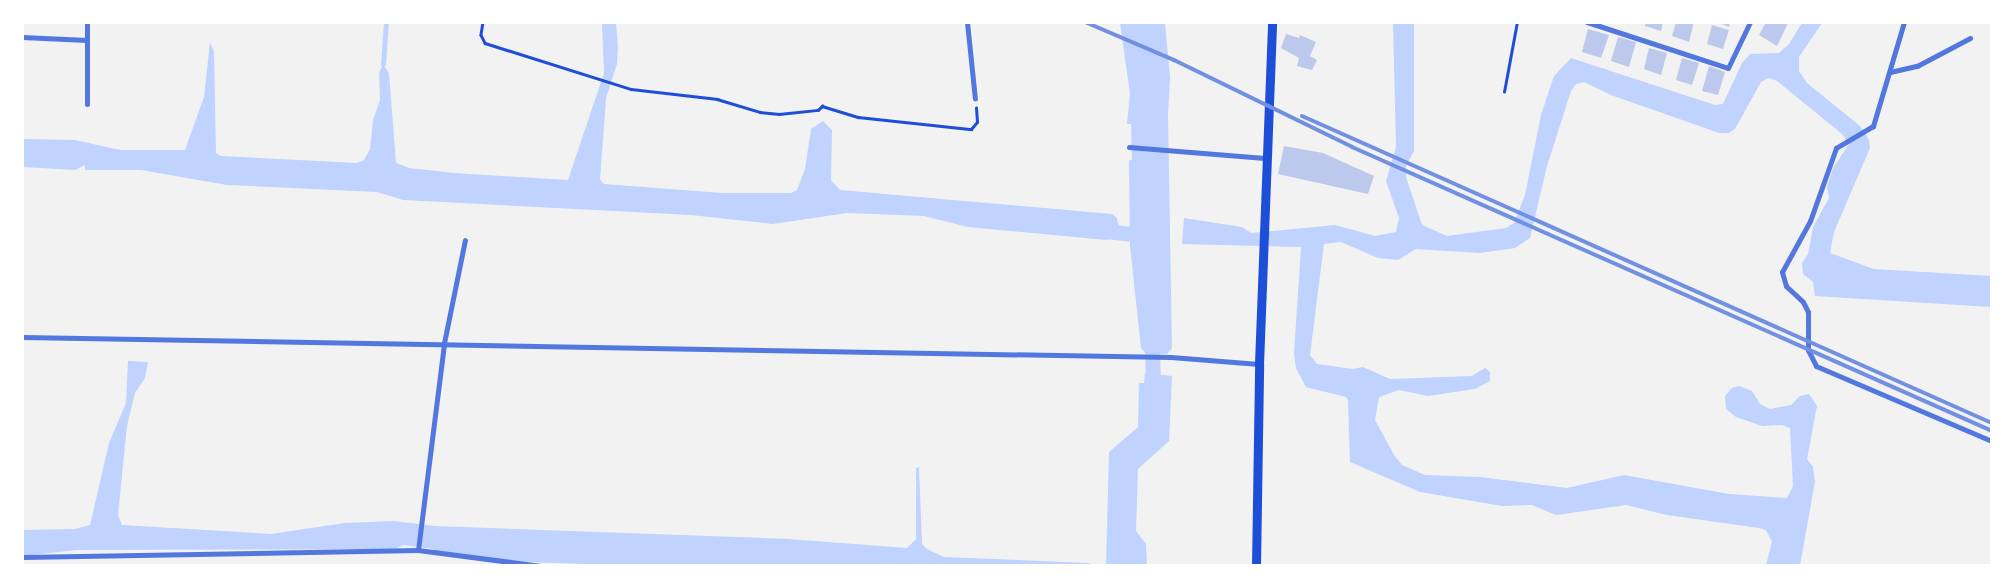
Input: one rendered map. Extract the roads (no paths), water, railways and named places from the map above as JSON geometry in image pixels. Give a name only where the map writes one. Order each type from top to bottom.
[{"type":"main road","points":[[1256,566],[1265,158],[1272,22]]},
{"type":"street","points":[[87,22],[87,104]]},
{"type":"street","points":[[967,22],[975,99]]},
{"type":"street","points":[[1587,22],[1728,68],[1750,22]]},
{"type":"street","points":[[1904,22],[1872,126],[1836,148],[1810,221],[1782,272],[1786,286],[1804,302],[1808,312],[1808,350],[1816,366],[1992,441]]},
{"type":"street","points":[[22,37],[88,40]]},
{"type":"street","points":[[1890,72],[1917,66],[1970,38]]},
{"type":"street","points":[[1129,147],[1265,158]]},
{"type":"street","points":[[418,550],[444,343],[465,240]]},
{"type":"street","points":[[22,338],[444,343],[1127,356],[1171,357],[1259,364]]},
{"type":"street","points":[[22,557],[418,550],[521,565],[541,566]]},
{"type":"street","points":[[1369,566],[1390,566]]},
{"type":"water","points":[[602,23],[616,23],[618,47],[617,64],[606,98],[600,180],[604,184],[722,193],[791,193],[797,190],[805,169],[811,129],[823,121],[832,130],[831,180],[840,190],[1112,214],[1117,218],[1119,227],[1114,237],[1107,240],[968,227],[924,216],[847,213],[773,224],[691,215],[403,200],[377,192],[227,185],[141,170],[85,170],[85,165],[75,170],[23,167],[22,139],[75,140],[120,150],[185,150],[204,97],[210,42],[214,52],[216,153],[221,156],[357,163],[364,160],[370,149],[373,120],[380,100],[379,73],[383,64],[389,73],[396,163],[409,168],[454,173],[568,180],[604,73]]},
{"type":"water","points":[[1120,23],[1165,23],[1170,77],[1168,115],[1172,348],[1167,354],[1146,354],[1141,348],[1130,246],[1129,161],[1132,159],[1131,124],[1127,124],[1130,94]]},
{"type":"water","points":[[1393,23],[1414,23],[1414,151],[1406,166],[1406,177],[1422,225],[1447,236],[1506,228],[1514,223],[1525,195],[1541,115],[1554,76],[1571,58],[1715,105],[1723,104],[1742,63],[1750,54],[1779,53],[1789,44],[1802,23],[1822,23],[1799,57],[1799,71],[1807,83],[1860,126],[1869,140],[1870,148],[1834,232],[1830,253],[1874,269],[1991,276],[1991,307],[1815,296],[1813,282],[1803,274],[1802,263],[1808,254],[1813,227],[1829,198],[1827,187],[1833,168],[1849,144],[1842,134],[1777,81],[1769,78],[1761,82],[1735,129],[1729,133],[1719,133],[1611,95],[1584,82],[1576,84],[1571,91],[1547,166],[1530,238],[1515,248],[1480,253],[1416,249],[1398,260],[1378,258],[1341,242],[1324,244],[1310,355],[1317,364],[1352,369],[1363,367],[1390,379],[1472,376],[1485,368],[1490,372],[1490,381],[1475,389],[1428,396],[1399,390],[1379,397],[1375,420],[1394,455],[1402,465],[1425,475],[1480,477],[1567,488],[1624,475],[1729,494],[1787,498],[1793,486],[1790,428],[1782,425],[1762,426],[1736,417],[1726,409],[1725,396],[1732,388],[1739,386],[1752,391],[1760,404],[1770,409],[1791,405],[1800,396],[1809,394],[1817,406],[1807,459],[1813,467],[1815,482],[1800,565],[1766,565],[1772,542],[1766,530],[1759,528],[1667,515],[1626,505],[1556,515],[1532,505],[1502,506],[1420,492],[1350,462],[1348,400],[1346,397],[1306,387],[1296,368],[1294,354],[1301,247],[1182,244],[1184,218],[1242,227],[1251,233],[1335,225],[1375,236],[1396,232],[1399,218],[1386,181],[1396,147]]},
{"type":"water","points":[[128,361],[148,362],[145,378],[135,393],[127,426],[118,515],[122,525],[271,534],[345,523],[394,521],[435,526],[788,539],[907,548],[916,539],[916,468],[919,467],[922,544],[927,549],[944,557],[1088,563],[1095,565],[643,566],[526,562],[437,555],[434,549],[403,545],[395,549],[77,550],[23,556],[22,530],[75,529],[90,525],[109,443],[126,403]]},
{"type":"water","points":[[1145,373],[1172,376],[1169,441],[1138,469],[1136,531],[1146,544],[1147,565],[1106,565],[1109,452],[1138,427],[1139,383],[1144,383]]},
{"type":"waterway","points":[[383,64],[386,22]]},
{"type":"waterway","points":[[1098,230],[1149,236]]},
{"type":"waterway","points":[[1152,339],[1153,393]]},
{"type":"railway","points":[[1085,22],[1174,60],[1352,147],[1992,431]]},
{"type":"railway","points":[[1302,116],[1992,423]]}]
